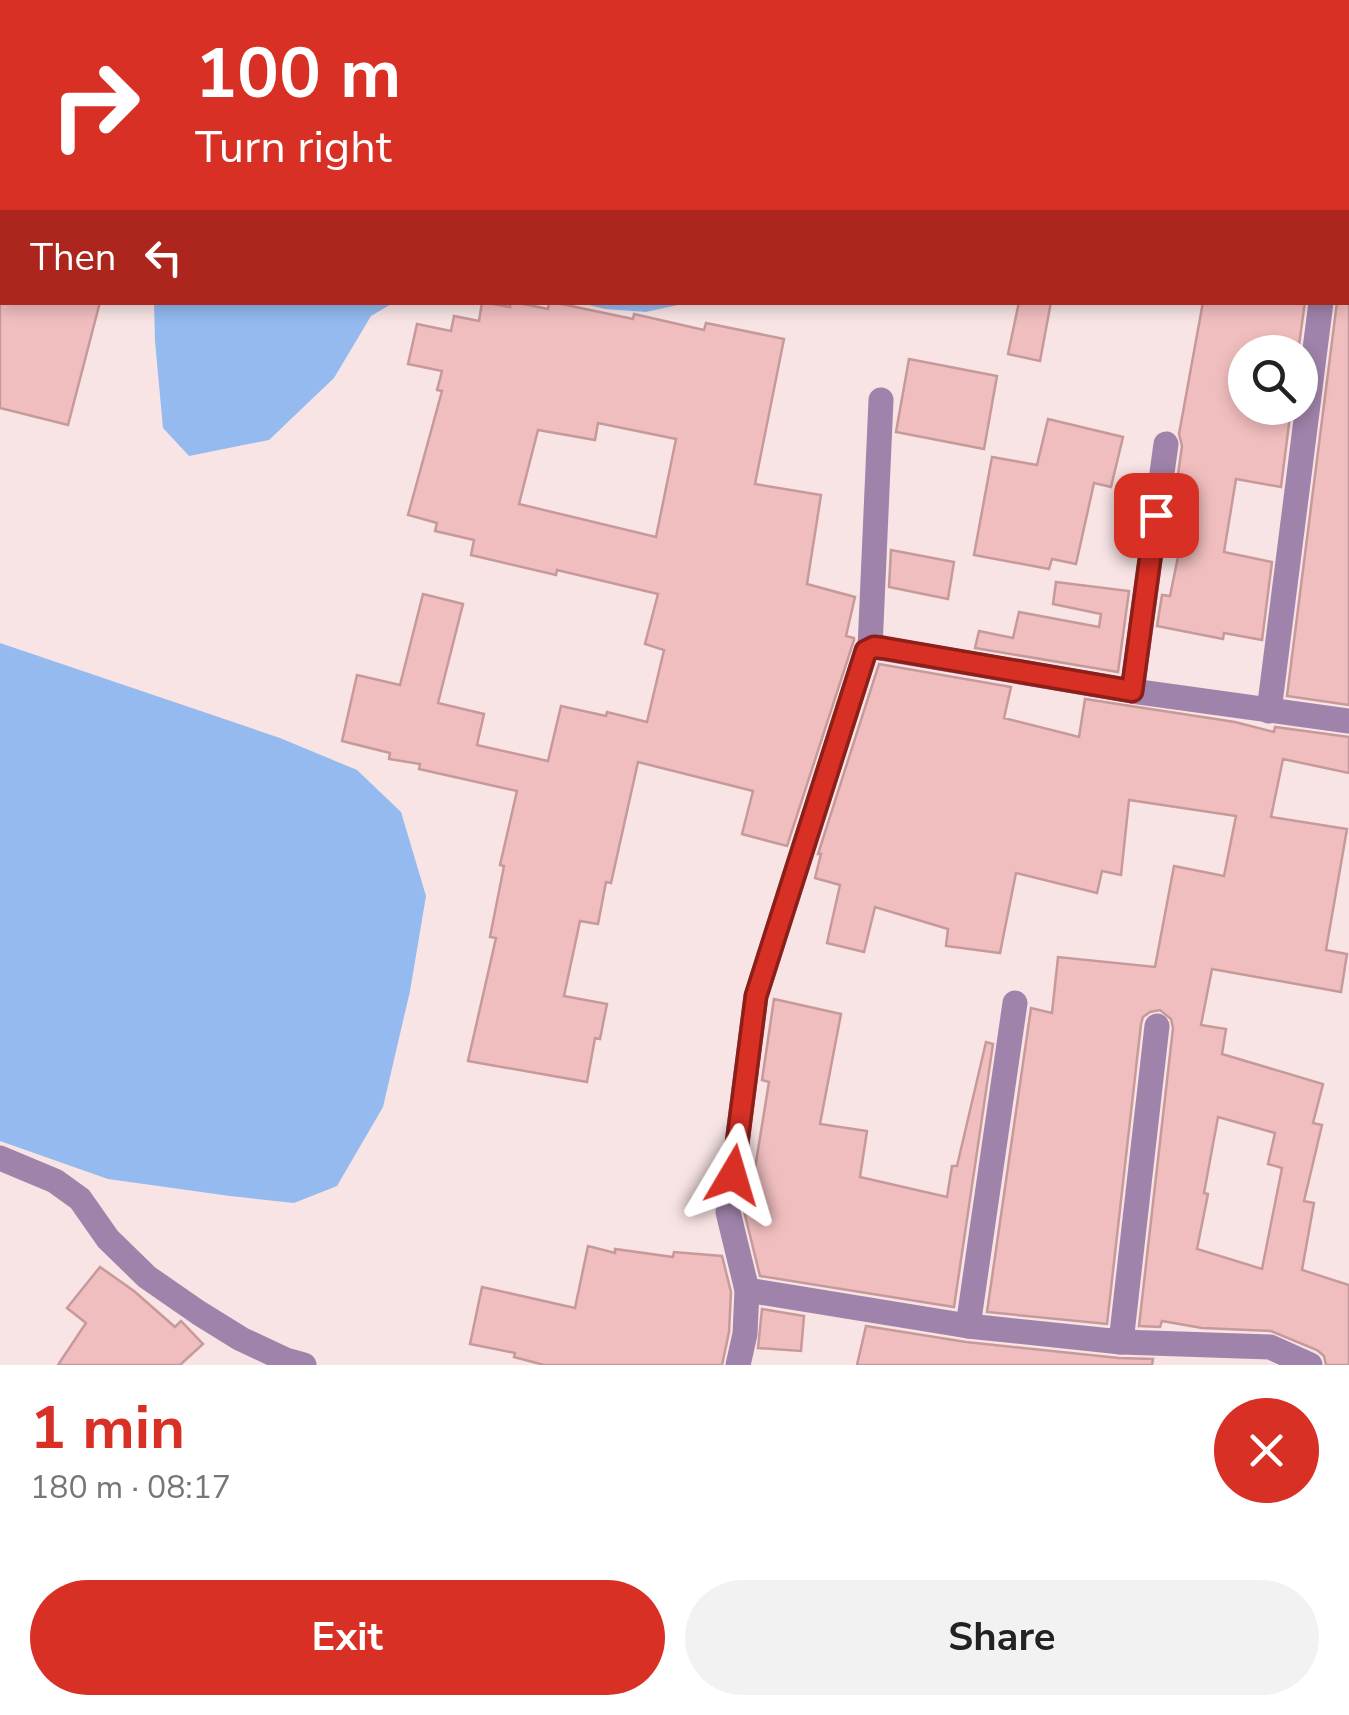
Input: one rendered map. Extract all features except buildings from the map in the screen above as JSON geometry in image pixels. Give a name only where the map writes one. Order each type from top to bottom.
[{"type":"street","points":[[1269,711],[1321,305]]},
{"type":"street","points":[[738,1365],[748,1290],[728,1212],[756,996],[863,658],[870,648],[881,400]]},
{"type":"street","points":[[1132,691],[1166,444]]},
{"type":"street","points":[[870,648],[1132,691],[1349,720]]},
{"type":"street","points":[[968,1326],[1015,1003]]},
{"type":"street","points":[[1122,1342],[1157,1026]]},
{"type":"street","points":[[0,1158],[55,1181],[80,1199],[108,1239],[147,1277],[200,1314],[241,1339],[304,1365]]},
{"type":"street","points":[[748,1290],[968,1326],[1122,1342],[1270,1347],[1308,1365]]},
{"type":"water","points":[[154,305],[390,305],[371,316],[334,378],[269,440],[189,456],[163,428]]},
{"type":"water","points":[[589,305],[678,305],[646,312]]},
{"type":"water","points":[[0,643],[280,738],[357,770],[401,812],[426,896],[410,991],[383,1107],[337,1186],[294,1203],[230,1196],[108,1179],[0,1141]]},
{"type":"route","points":[[733,1175],[756,996],[866,651],[883,648],[1132,691],[1156,515]]}]
